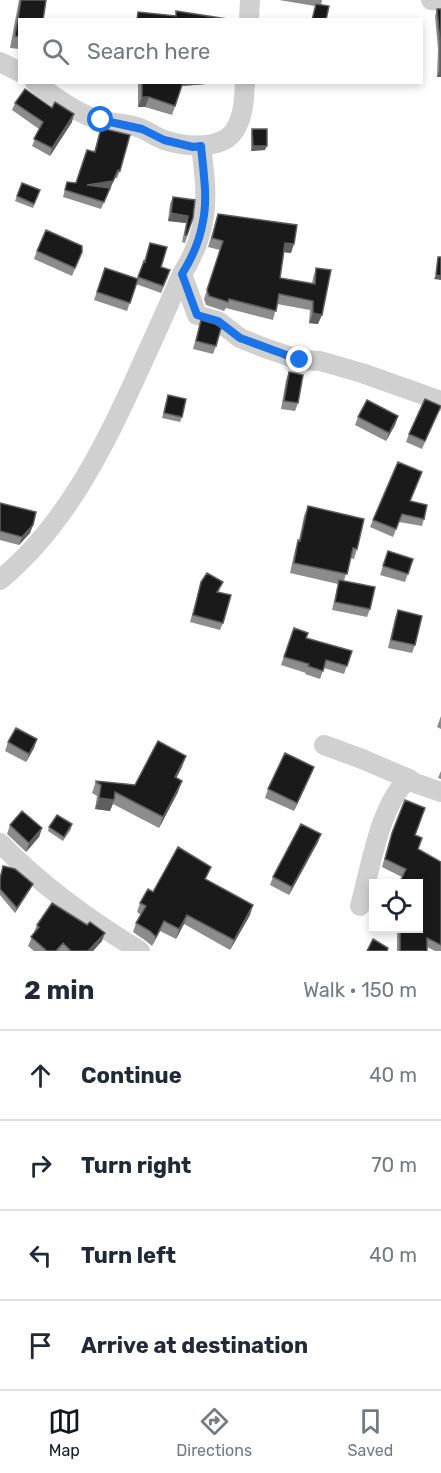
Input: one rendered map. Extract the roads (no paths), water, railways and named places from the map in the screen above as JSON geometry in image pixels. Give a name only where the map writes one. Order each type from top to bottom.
[{"type":"street","points":[[249,18],[250,0]]},
{"type":"street","points":[[431,0],[441,1]]},
{"type":"street","points":[[0,62],[18,71]]},
{"type":"street","points":[[38,84],[90,117],[142,129],[164,140],[193,147],[229,138],[237,128],[242,111],[245,84]]},
{"type":"street","points":[[0,580],[17,566],[41,539],[79,487],[96,459],[128,395],[192,256],[204,221],[205,185],[201,146]]},
{"type":"street","points":[[182,274],[197,315],[218,321],[240,338],[300,360],[320,361],[362,372],[441,401]]},
{"type":"street","points":[[324,746],[362,759],[441,792]]},
{"type":"street","points":[[360,906],[383,822],[392,800],[409,779]]},
{"type":"street","points":[[0,843],[71,906],[140,951]]}]
